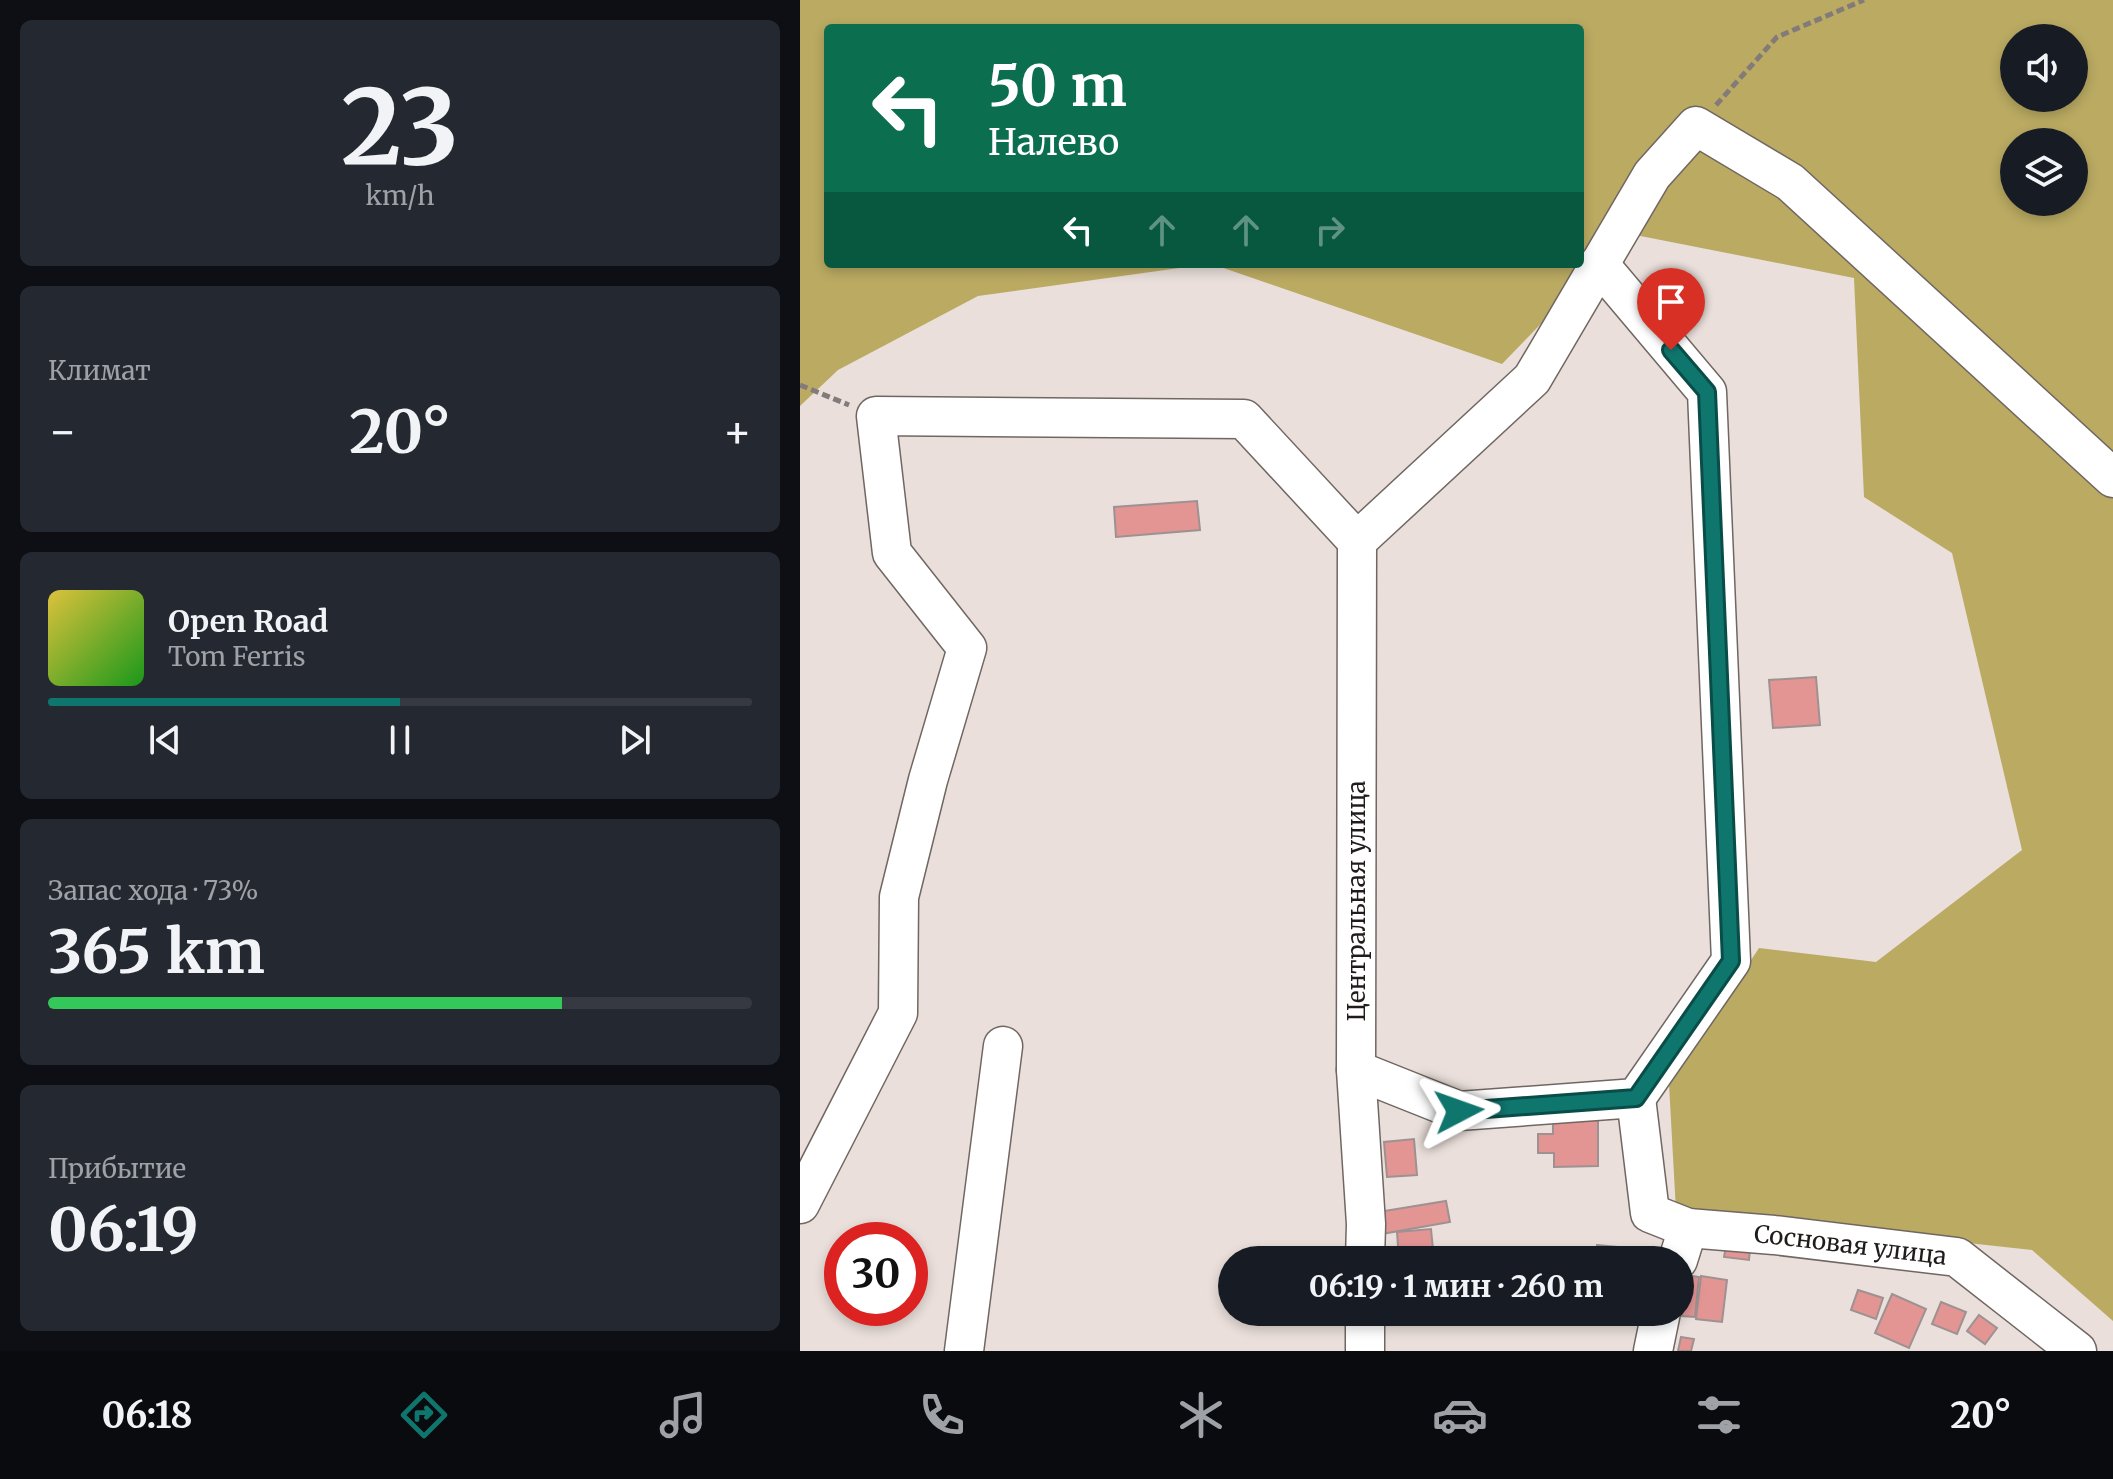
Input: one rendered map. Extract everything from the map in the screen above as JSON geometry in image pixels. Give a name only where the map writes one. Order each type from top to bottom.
[{"type":"street","points":[[800,1204],[898,1013],[899,897],[928,780],[967,648],[892,553],[876,416],[1244,419],[1357,541],[1532,379],[1652,175],[1696,126],[1790,182],[2113,478]]},
{"type":"street","points":[[1356,1070],[1459,1111],[1636,1098],[1731,961],[1707,392],[1599,264]]},
{"type":"street","name":"Центральная улица","points":[[1357,541],[1356,1070],[1365,1246]]},
{"type":"street","points":[[964,1351],[1003,1046]]},
{"type":"street","name":"Сосновая улица","points":[[1636,1098],[1650,1213],[1683,1244],[1774,1235],[1957,1257],[2077,1351]]},
{"type":"street","points":[[1365,1326],[1365,1351]]},
{"type":"street","points":[[1653,1351],[1658,1326]]},
{"type":"path","points":[[1696,126],[1777,37],[1864,0]]},
{"type":"path","points":[[800,385],[876,416]]},
{"type":"shaded area","points":[[800,0],[2113,0],[2113,1321],[2032,1250],[1676,1211],[1669,1084],[1759,948],[1876,962],[2022,850],[1952,553],[1864,497],[1854,278],[1610,230],[1599,264],[1502,364],[1224,268],[1584,268],[1584,24],[824,24],[824,268],[1179,268],[978,296],[838,370],[800,406]]},
{"type":"building","points":[[1197,501],[1200,530],[1116,537],[1114,507]]},
{"type":"building","points":[[1816,677],[1820,725],[1773,728],[1769,680]]},
{"type":"building","points":[[1553,1115],[1598,1115],[1598,1166],[1554,1167],[1554,1153],[1538,1153],[1538,1134],[1553,1134]]},
{"type":"building","points":[[1414,1139],[1417,1175],[1387,1177],[1384,1142]]},
{"type":"building","points":[[1446,1201],[1450,1222],[1376,1235],[1372,1213]]},
{"type":"building","points":[[1431,1229],[1433,1246],[1398,1246],[1397,1232]]},
{"type":"building","points":[[1726,1246],[1750,1249],[1749,1260],[1724,1257]]},
{"type":"building","points":[[1694,1276],[1699,1277],[1694,1317]]},
{"type":"building","points":[[1701,1276],[1727,1280],[1722,1322],[1696,1319]]},
{"type":"building","points":[[1858,1290],[1883,1298],[1876,1319],[1851,1310]]},
{"type":"building","points":[[1892,1294],[1926,1309],[1909,1348],[1875,1333]]},
{"type":"building","points":[[1941,1302],[1966,1312],[1957,1334],[1932,1324]]},
{"type":"building","points":[[1979,1315],[1997,1328],[1985,1344],[1967,1331]]},
{"type":"building","points":[[1681,1337],[1694,1339],[1691,1351],[1678,1351]]},
{"type":"route","points":[[1459,1111],[1636,1098],[1731,961],[1707,392],[1671,350]]}]
